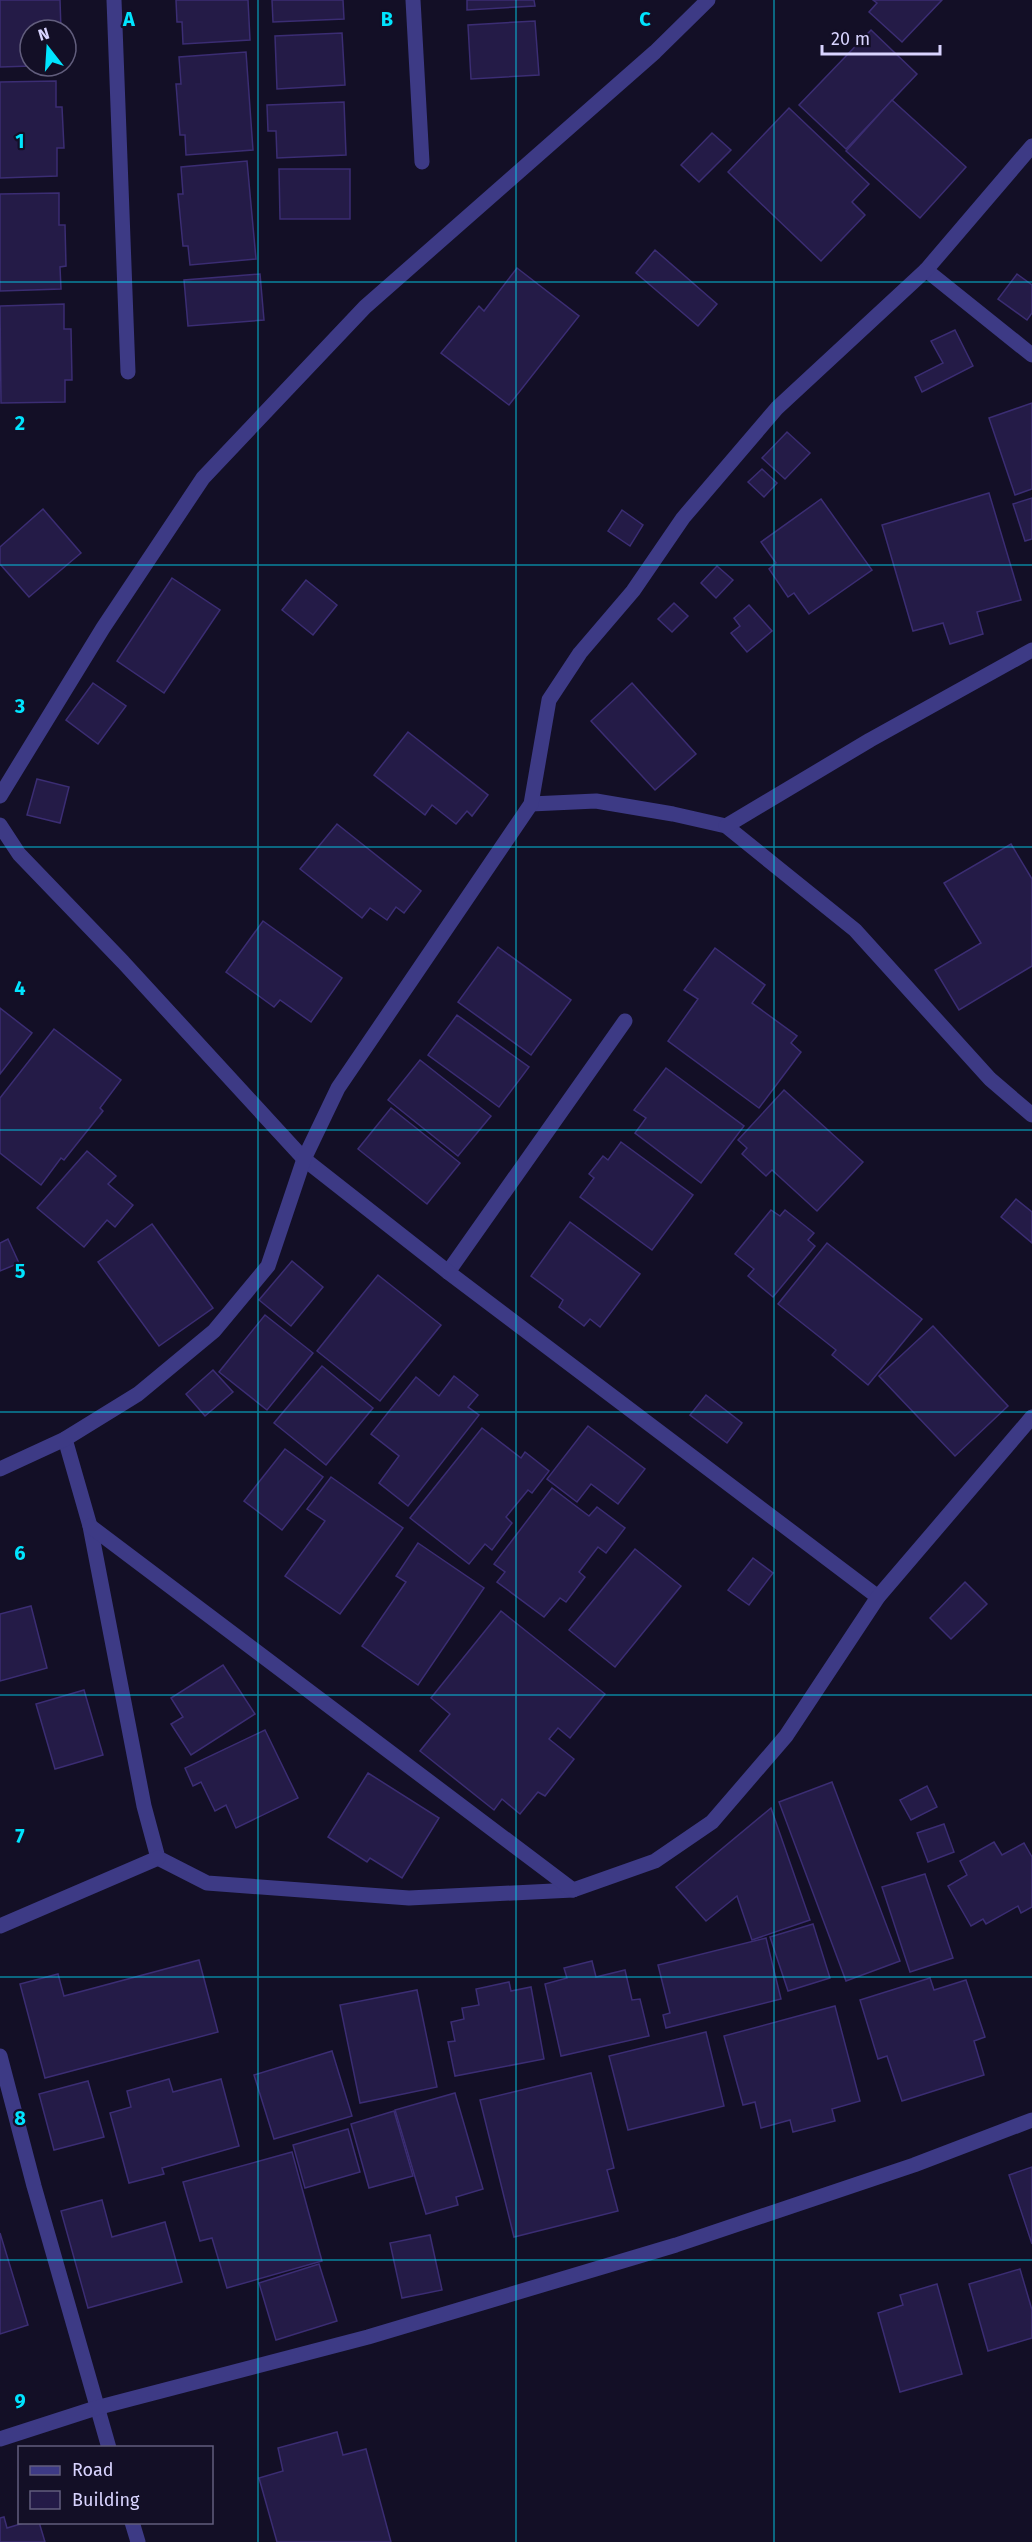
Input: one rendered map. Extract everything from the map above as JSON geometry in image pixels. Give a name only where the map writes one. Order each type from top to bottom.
[{"type":"street","points":[[114,0],[128,372]]},
{"type":"street","points":[[413,0],[422,162]]},
{"type":"street","points":[[0,796],[103,628],[203,478],[365,307],[655,52],[708,0]]},
{"type":"street","points":[[0,1468],[65,1439],[138,1394],[214,1331],[268,1266],[304,1159],[338,1088],[499,855],[531,804],[549,700],[580,652],[633,591],[683,518],[777,408],[926,270],[1032,146]]},
{"type":"street","points":[[926,270],[1032,356]]},
{"type":"street","points":[[726,826],[870,740],[1032,650]]},
{"type":"street","points":[[531,804],[596,801],[726,826],[855,930],[990,1079],[1032,1115]]},
{"type":"street","points":[[0,825],[19,854],[123,962],[304,1159],[448,1272],[878,1597]]},
{"type":"street","points":[[448,1272],[625,1021]]},
{"type":"street","points":[[65,1439],[90,1526],[144,1806],[158,1858],[207,1883],[409,1898],[573,1890],[655,1862],[712,1822],[786,1736],[878,1597],[1032,1417]]},
{"type":"street","points":[[90,1526],[573,1890]]},
{"type":"street","points":[[0,1926],[158,1858]]},
{"type":"street","points":[[0,2056],[108,2446]]},
{"type":"street","points":[[0,2439],[96,2408],[368,2337],[676,2245],[914,2165],[1032,2120]]},
{"type":"street","points":[[132,2524],[138,2542]]},
{"type":"building","points":[[0,0],[60,0],[61,18],[18,18],[18,66],[0,67]]},
{"type":"building","points":[[176,0],[248,0],[250,40],[183,44],[182,22],[177,22]]},
{"type":"building","points":[[272,0],[343,0],[344,19],[273,22]]},
{"type":"building","points":[[467,0],[534,0],[535,6],[467,10]]},
{"type":"building","points":[[873,0],[942,0],[902,42],[869,12],[877,3]]},
{"type":"building","points":[[535,21],[539,75],[471,79],[468,25]]},
{"type":"building","points":[[871,30],[917,74],[846,149],[799,105]]},
{"type":"building","points":[[342,33],[345,85],[277,89],[275,36]]},
{"type":"building","points":[[246,52],[253,150],[186,155],[185,135],[180,135],[176,84],[181,84],[179,57]]},
{"type":"building","points":[[56,81],[56,107],[62,107],[64,148],[57,148],[57,176],[0,178],[0,82]]},
{"type":"building","points":[[892,100],[966,167],[920,218],[846,151]]},
{"type":"building","points":[[344,102],[346,155],[277,158],[276,131],[268,131],[267,105]]},
{"type":"building","points":[[789,108],[869,184],[852,202],[865,215],[821,261],[728,172]]},
{"type":"building","points":[[712,133],[731,150],[699,182],[681,165]]},
{"type":"building","points":[[247,161],[256,259],[190,265],[188,246],[183,246],[178,194],[183,194],[181,167]]},
{"type":"building","points":[[279,169],[350,169],[350,219],[280,219]]},
{"type":"building","points":[[59,193],[59,225],[65,225],[66,266],[60,267],[61,289],[0,291],[0,194]]},
{"type":"building","points":[[655,250],[717,304],[698,326],[636,273]]},
{"type":"building","points":[[517,268],[579,316],[509,405],[441,353],[479,306],[484,311]]},
{"type":"building","points":[[260,274],[264,320],[188,326],[184,280]]},
{"type":"building","points":[[1017,274],[1032,285],[1032,313],[1027,320],[998,299]]},
{"type":"building","points":[[64,304],[64,329],[71,329],[72,380],[65,380],[65,402],[1,403],[0,306]]},
{"type":"building","points":[[955,330],[973,366],[922,392],[915,377],[943,363],[931,341]]},
{"type":"building","points":[[1032,403],[1032,489],[1015,495],[989,418]]},
{"type":"building","points":[[787,432],[810,453],[785,479],[762,458]]},
{"type":"building","points":[[762,469],[777,483],[764,497],[748,482]]},
{"type":"building","points":[[989,493],[1021,600],[977,612],[983,634],[950,644],[943,623],[913,631],[882,525]]},
{"type":"building","points":[[1032,498],[1032,539],[1025,541],[1013,504]]},
{"type":"building","points":[[821,499],[872,570],[809,614],[794,593],[788,597],[769,569],[776,563],[761,542]]},
{"type":"building","points":[[43,509],[81,553],[29,597],[0,564],[0,547]]},
{"type":"building","points":[[622,510],[643,525],[630,546],[608,531]]},
{"type":"building","points":[[717,566],[733,580],[716,598],[701,583]]},
{"type":"building","points":[[172,578],[220,610],[164,693],[117,661]]},
{"type":"building","points":[[306,580],[337,605],[313,635],[282,610]]},
{"type":"building","points":[[674,603],[688,616],[672,632],[658,619]]},
{"type":"building","points":[[749,605],[772,631],[747,652],[731,633],[740,626],[734,618]]},
{"type":"building","points":[[93,683],[126,706],[98,744],[66,720]]},
{"type":"building","points":[[632,683],[696,754],[655,790],[591,721]]},
{"type":"building","points":[[408,732],[488,795],[472,816],[467,811],[456,824],[432,805],[425,815],[374,775]]},
{"type":"building","points":[[37,779],[69,787],[60,823],[27,815]]},
{"type":"building","points":[[337,824],[421,891],[404,913],[396,907],[387,920],[370,908],[362,918],[300,869]]},
{"type":"building","points":[[1011,844],[1032,879],[1032,966],[959,1010],[935,970],[981,943],[944,883]]},
{"type":"building","points":[[263,921],[342,978],[311,1022],[280,1000],[274,1007],[226,972]]},
{"type":"building","points":[[498,947],[571,1000],[531,1055],[458,1002]]},
{"type":"building","points":[[715,948],[765,985],[752,1003],[797,1036],[791,1043],[801,1052],[759,1108],[668,1041],[698,999],[684,990]]},
{"type":"building","points":[[0,1008],[32,1033],[0,1074]]},
{"type":"building","points":[[457,1015],[529,1067],[499,1107],[428,1055]]},
{"type":"building","points":[[54,1029],[121,1080],[100,1108],[103,1111],[64,1160],[61,1158],[41,1185],[0,1153],[0,1098]]},
{"type":"building","points":[[420,1060],[491,1116],[458,1156],[388,1100]]},
{"type":"building","points":[[666,1068],[744,1126],[701,1183],[635,1133],[646,1118],[634,1110]]},
{"type":"building","points":[[784,1090],[863,1162],[817,1211],[772,1170],[766,1176],[742,1154],[747,1148],[738,1140]]},
{"type":"building","points":[[391,1108],[460,1163],[427,1204],[358,1149]]},
{"type":"building","points":[[621,1142],[693,1195],[652,1250],[580,1197],[594,1178],[589,1174],[603,1156],[608,1160]]},
{"type":"building","points":[[87,1151],[116,1176],[108,1184],[133,1205],[115,1227],[107,1220],[84,1247],[37,1208]]},
{"type":"building","points":[[1016,1199],[1032,1212],[1032,1243],[1001,1217]]},
{"type":"building","points":[[771,1210],[780,1216],[785,1210],[814,1233],[808,1240],[815,1246],[773,1297],[748,1276],[754,1269],[735,1254]]},
{"type":"building","points":[[570,1222],[640,1274],[600,1327],[590,1319],[584,1326],[559,1307],[563,1300],[531,1276]]},
{"type":"building","points":[[152,1224],[213,1308],[159,1346],[98,1262]]},
{"type":"building","points":[[8,1239],[19,1263],[0,1271],[0,1243]]},
{"type":"building","points":[[827,1243],[922,1319],[868,1385],[832,1355],[836,1350],[778,1304]]},
{"type":"building","points":[[292,1261],[323,1287],[291,1326],[259,1300]]},
{"type":"building","points":[[378,1275],[441,1325],[380,1401],[317,1351]]},
{"type":"building","points":[[265,1315],[313,1353],[267,1410],[219,1372]]},
{"type":"building","points":[[933,1326],[1008,1406],[955,1456],[879,1376]]},
{"type":"building","points":[[322,1366],[373,1408],[326,1465],[274,1423]]},
{"type":"building","points":[[213,1370],[233,1392],[205,1416],[186,1394]]},
{"type":"building","points":[[454,1376],[478,1395],[468,1407],[479,1415],[408,1506],[379,1483],[399,1456],[371,1434],[416,1377],[439,1396]]},
{"type":"building","points":[[706,1395],[742,1423],[727,1443],[690,1415]]},
{"type":"building","points":[[588,1426],[645,1469],[618,1504],[591,1484],[577,1502],[547,1479]]},
{"type":"building","points":[[482,1428],[521,1458],[525,1452],[549,1471],[532,1493],[528,1490],[506,1517],[512,1523],[492,1550],[485,1544],[469,1564],[410,1518]]},
{"type":"building","points":[[285,1449],[323,1477],[282,1530],[244,1501]]},
{"type":"building","points":[[331,1477],[403,1528],[340,1614],[285,1576],[325,1521],[307,1509]]},
{"type":"building","points":[[552,1488],[589,1516],[597,1507],[625,1528],[606,1553],[598,1547],[579,1572],[585,1577],[566,1602],[560,1598],[544,1617],[497,1582],[505,1572],[494,1564]]},
{"type":"building","points":[[418,1543],[484,1588],[418,1685],[362,1646],[406,1582],[396,1576]]},
{"type":"building","points":[[635,1549],[681,1586],[615,1667],[569,1630]]},
{"type":"building","points":[[753,1558],[773,1573],[749,1605],[728,1590]]},
{"type":"building","points":[[965,1582],[987,1604],[951,1639],[930,1618]]},
{"type":"building","points":[[31,1606],[47,1668],[0,1681],[0,1614]]},
{"type":"building","points":[[501,1611],[605,1694],[570,1738],[558,1728],[549,1739],[574,1759],[545,1796],[538,1792],[520,1814],[502,1799],[494,1810],[420,1751],[450,1714],[431,1698]]},
{"type":"building","points":[[223,1665],[255,1714],[191,1755],[171,1724],[183,1717],[171,1698]]},
{"type":"building","points":[[84,1690],[103,1755],[55,1769],[36,1704]]},
{"type":"building","points":[[265,1730],[298,1798],[236,1828],[226,1805],[215,1811],[201,1782],[193,1786],[185,1768]]},
{"type":"building","points":[[368,1773],[439,1818],[402,1878],[370,1858],[367,1862],[328,1837]]},
{"type":"building","points":[[832,1782],[900,1961],[846,1981],[779,1802]]},
{"type":"building","points":[[927,1786],[937,1807],[911,1820],[900,1800]]},
{"type":"building","points":[[771,1808],[810,1920],[752,1940],[737,1896],[706,1921],[676,1887]]},
{"type":"building","points":[[944,1824],[954,1852],[928,1862],[917,1833]]},
{"type":"building","points":[[994,1842],[1002,1855],[1024,1843],[1032,1857],[1032,1907],[1021,1913],[1018,1906],[986,1924],[983,1919],[971,1926],[948,1886],[967,1875],[960,1861]]},
{"type":"building","points":[[925,1874],[953,1958],[910,1972],[882,1887]]},
{"type":"building","points":[[813,1924],[830,1978],[788,1991],[770,1937]]},
{"type":"building","points":[[766,1938],[781,1999],[666,2028],[663,2015],[670,2013],[658,1965]]},
{"type":"building","points":[[199,1960],[218,2032],[45,2078],[20,1984],[58,1974],[64,1996]]},
{"type":"building","points":[[592,1961],[596,1977],[625,1970],[632,2000],[640,1999],[649,2036],[561,2056],[545,1984],[567,1978],[564,1968]]},
{"type":"building","points":[[930,1978],[934,1990],[966,1980],[985,2037],[974,2041],[984,2075],[902,2101],[887,2056],[878,2059],[860,2000]]},
{"type":"building","points":[[509,1982],[511,1991],[531,1987],[544,2059],[455,2076],[448,2042],[455,2041],[451,2022],[464,2019],[462,2008],[479,2005],[476,1989]]},
{"type":"building","points":[[417,1990],[437,2087],[360,2103],[340,2005]]},
{"type":"building","points":[[835,2006],[860,2101],[832,2109],[835,2121],[793,2132],[790,2120],[761,2128],[755,2102],[743,2105],[724,2036]]},
{"type":"building","points":[[706,2032],[724,2106],[628,2130],[609,2056]]},
{"type":"building","points":[[332,2051],[352,2116],[274,2139],[254,2075]]},
{"type":"building","points":[[591,2073],[614,2168],[607,2170],[618,2211],[514,2237],[480,2100]]},
{"type":"building","points":[[169,2079],[173,2092],[221,2079],[239,2146],[162,2168],[164,2174],[129,2183],[110,2113],[131,2107],[127,2091]]},
{"type":"building","points":[[88,2081],[104,2137],[54,2150],[39,2094]]},
{"type":"building","points":[[455,2093],[483,2189],[456,2197],[458,2205],[426,2214],[395,2110]]},
{"type":"building","points":[[394,2111],[413,2176],[369,2188],[351,2124]]},
{"type":"building","points":[[348,2129],[360,2172],[305,2188],[293,2145]]},
{"type":"building","points":[[292,2152],[322,2261],[227,2288],[212,2238],[200,2241],[183,2182]]},
{"type":"building","points":[[1032,2167],[1032,2244],[1009,2175]]},
{"type":"building","points":[[102,2200],[112,2237],[165,2222],[182,2282],[88,2308],[61,2211]]},
{"type":"building","points":[[0,2233],[28,2325],[0,2334]]},
{"type":"building","points":[[430,2235],[442,2290],[402,2298],[390,2243]]},
{"type":"building","points":[[319,2264],[337,2321],[276,2340],[259,2283]]},
{"type":"building","points":[[1020,2269],[1032,2310],[1032,2338],[988,2351],[969,2284]]},
{"type":"building","points":[[937,2284],[962,2374],[900,2392],[878,2313],[903,2305],[900,2295]]},
{"type":"building","points":[[337,2432],[343,2455],[366,2449],[391,2542],[277,2542],[259,2478],[283,2471],[278,2448]]},
{"type":"building","points":[[4,2517],[7,2528],[20,2524],[40,2524],[45,2542],[0,2542],[0,2518]]}]
